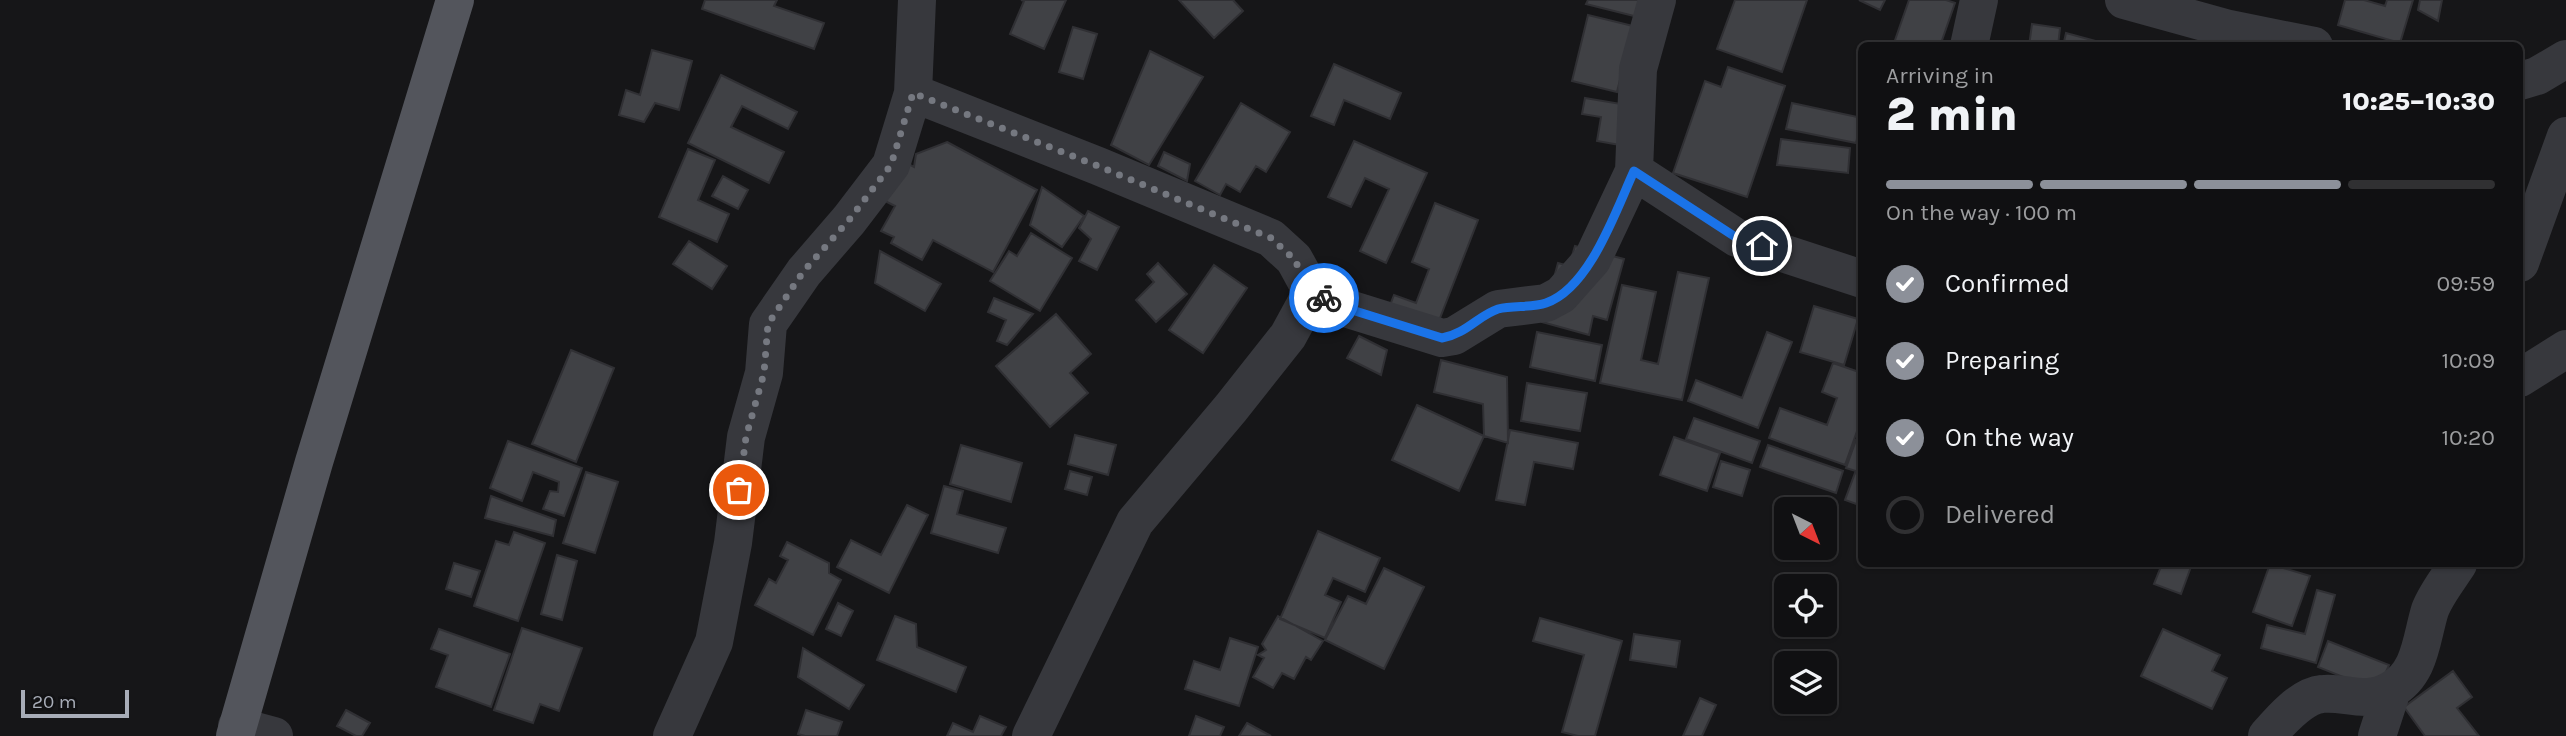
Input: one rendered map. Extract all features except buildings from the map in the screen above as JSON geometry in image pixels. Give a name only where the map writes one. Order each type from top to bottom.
[{"type":"main road","points":[[236,731],[314,462],[455,0]]},
{"type":"street","points":[[672,736],[715,642],[733,543],[746,437],[764,373],[768,324],[803,272],[849,220],[891,165],[913,93],[917,0]]},
{"type":"street","points":[[913,93],[1271,238],[1294,259],[1312,292],[1339,306],[1442,338],[1454,336],[1498,309],[1546,303],[1561,295],[1592,260],[1634,171],[1638,69],[1657,0]]},
{"type":"street","points":[[1970,42],[1979,0]]},
{"type":"street","points":[[2124,0],[2298,42]]},
{"type":"street","points":[[2523,80],[2537,76],[2566,59]]},
{"type":"street","points":[[2523,255],[2566,136]]},
{"type":"street","points":[[1634,171],[1737,238],[1858,278]]},
{"type":"street","points":[[1031,736],[1135,522],[1288,336],[1312,292]]},
{"type":"street","points":[[2523,376],[2566,349]]},
{"type":"street","points":[[2377,736],[2392,690],[2415,664],[2422,649],[2431,608],[2456,567]]},
{"type":"street","points":[[2267,736],[2296,707],[2322,694],[2357,698],[2392,690]]},
{"type":"street","points":[[236,731],[274,736]]},
{"type":"way so far","points":[[739,490],[746,437],[764,373],[768,324],[803,272],[849,220],[891,165],[913,93],[1271,238],[1294,259],[1312,292],[1324,298]]},
{"type":"route","points":[[1324,298],[1339,306],[1442,338],[1454,336],[1498,309],[1546,303],[1561,295],[1592,260],[1634,171],[1737,238],[1762,246]]}]
